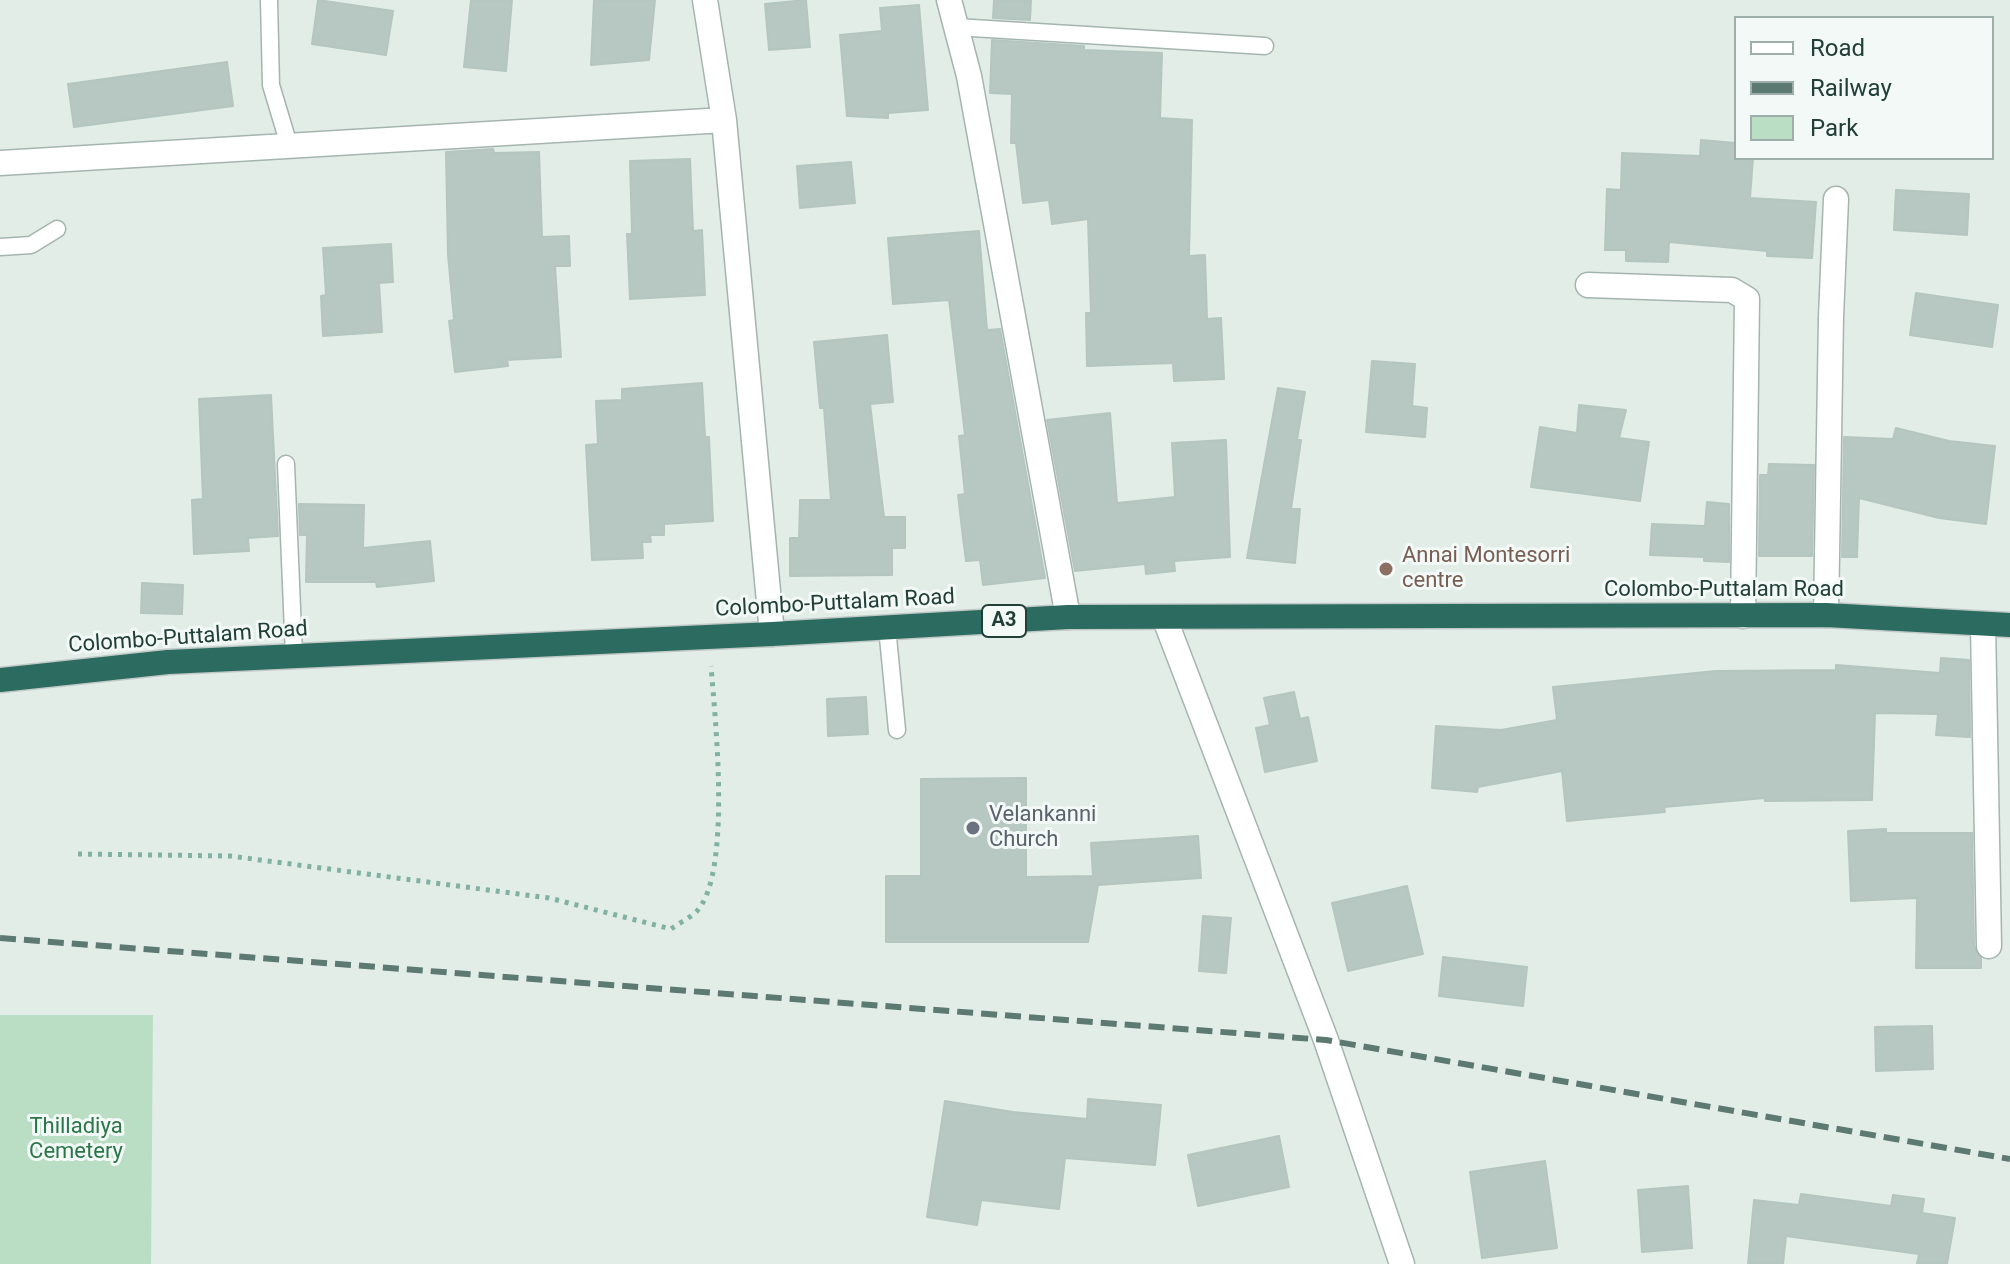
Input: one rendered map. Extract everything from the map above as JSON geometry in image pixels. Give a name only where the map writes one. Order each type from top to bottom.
[{"type":"highway","name":"Colombo-Puttalam Road","points":[[0,680],[168,662],[1068,617],[1826,615],[2010,625]]},
{"type":"street","points":[[705,0],[724,120],[772,634]]},
{"type":"street","points":[[949,0],[969,76],[1068,617]]},
{"type":"street","points":[[0,163],[724,120]]},
{"type":"street","points":[[1826,615],[1836,199]]},
{"type":"street","points":[[1588,285],[1732,290],[1747,299],[1743,616]]},
{"type":"street","points":[[1164,617],[1326,1040],[1402,1264]]},
{"type":"street","points":[[1983,624],[1989,946]]},
{"type":"lane","points":[[269,0],[271,85],[289,145]]},
{"type":"lane","points":[[956,27],[1265,46]]},
{"type":"lane","points":[[0,247],[31,245],[57,229]]},
{"type":"lane","points":[[286,464],[294,656]]},
{"type":"lane","points":[[887,627],[897,730]]},
{"type":"path","points":[[78,854],[230,856],[549,898],[671,929],[698,910],[711,880],[718,836],[719,765],[708,637]]},
{"type":"green space","name":"Thilladiya Cemetery","points":[[0,1015],[153,1015],[151,1264],[0,1264]]},
{"type":"building","points":[[318,0],[393,11],[386,55],[312,44]]},
{"type":"building","points":[[471,0],[512,0],[506,71],[464,67]]},
{"type":"building","points":[[594,0],[655,0],[649,60],[591,65]]},
{"type":"building","points":[[806,0],[810,47],[769,50],[765,4]]},
{"type":"building","points":[[994,0],[1031,0],[1030,20],[993,18]]},
{"type":"building","points":[[919,5],[928,110],[888,113],[888,118],[847,116],[840,35],[882,31],[880,8]]},
{"type":"building","points":[[992,40],[1084,46],[1084,50],[1162,53],[1160,118],[1192,120],[1189,256],[1205,255],[1207,319],[1221,318],[1224,379],[1174,381],[1173,363],[1087,366],[1086,313],[1091,313],[1088,219],[1052,224],[1049,200],[1023,203],[1016,143],[1011,143],[1012,94],[990,93]]},
{"type":"building","points":[[227,62],[233,106],[74,127],[68,84]]},
{"type":"building","points":[[1701,140],[1734,143],[1734,160],[1753,160],[1750,198],[1816,202],[1812,258],[1767,256],[1767,251],[1669,242],[1668,262],[1626,261],[1626,250],[1605,250],[1607,189],[1621,190],[1622,153],[1700,156]]},
{"type":"building","points":[[493,149],[494,153],[539,152],[542,237],[569,236],[570,266],[555,266],[561,357],[507,360],[508,366],[455,372],[449,321],[454,320],[448,255],[446,152]]},
{"type":"building","points":[[690,159],[693,231],[702,230],[705,295],[630,299],[627,234],[632,234],[630,161]]},
{"type":"building","points":[[851,162],[855,203],[800,208],[797,166]]},
{"type":"building","points":[[1896,190],[1969,194],[1967,235],[1894,230]]},
{"type":"building","points":[[979,231],[987,330],[1000,329],[1045,578],[983,585],[980,560],[966,561],[963,538],[958,495],[965,494],[959,436],[965,435],[949,300],[893,304],[888,238]]},
{"type":"building","points":[[391,244],[393,282],[379,283],[382,332],[323,336],[321,296],[326,295],[323,248]]},
{"type":"building","points":[[1916,293],[1998,305],[1992,347],[1910,335]]},
{"type":"building","points":[[887,335],[893,402],[870,404],[884,517],[905,517],[905,548],[892,548],[892,575],[790,576],[790,538],[799,538],[800,500],[831,500],[824,408],[820,408],[814,342]]},
{"type":"building","points":[[1372,361],[1415,364],[1412,406],[1427,408],[1425,437],[1366,432]]},
{"type":"building","points":[[702,383],[705,437],[709,437],[713,521],[664,524],[664,535],[650,535],[651,542],[642,542],[643,558],[592,560],[586,445],[598,444],[596,401],[622,400],[622,389]]},
{"type":"building","points":[[1278,388],[1305,392],[1291,509],[1300,509],[1295,563],[1247,558]]},
{"type":"building","points":[[271,395],[278,536],[248,538],[249,551],[194,554],[192,500],[203,499],[199,399]]},
{"type":"building","points":[[1579,405],[1626,410],[1619,438],[1649,442],[1640,501],[1531,487],[1540,427],[1577,433]]},
{"type":"building","points":[[1110,413],[1117,503],[1175,497],[1172,443],[1226,440],[1230,557],[1174,561],[1175,571],[1146,574],[1145,564],[1075,571],[1047,420]]},
{"type":"building","points":[[1896,428],[1949,441],[1995,446],[1986,524],[1939,518],[1859,498],[1857,557],[1842,557],[1844,437],[1893,439]]},
{"type":"building","points":[[1769,464],[1814,465],[1812,556],[1759,556],[1760,475],[1768,475]]},
{"type":"building","points":[[1707,502],[1729,504],[1729,562],[1704,561],[1704,557],[1650,555],[1652,524],[1705,526]]},
{"type":"building","points":[[299,504],[364,505],[363,548],[430,541],[434,581],[377,587],[376,582],[306,582],[307,535],[300,535]]},
{"type":"building","points":[[142,583],[183,585],[182,614],[141,613]]},
{"type":"building","points":[[1941,658],[1969,660],[1970,737],[1936,735],[1938,714],[1875,713],[1872,800],[1765,801],[1765,798],[1664,807],[1665,812],[1567,821],[1562,771],[1478,787],[1477,792],[1432,788],[1436,726],[1501,730],[1557,720],[1553,687],[1716,671],[1836,670],[1836,665],[1940,673]]},
{"type":"building","points":[[1294,692],[1300,719],[1308,717],[1317,761],[1265,772],[1256,728],[1270,725],[1264,698]]},
{"type":"building","points":[[866,697],[868,734],[828,736],[827,699]]},
{"type":"building","name":"Velankanni Church","points":[[1026,778],[1026,877],[1093,876],[1091,843],[1198,836],[1201,878],[1098,885],[1088,942],[886,942],[886,876],[921,876],[921,779]]},
{"type":"building","points":[[1886,829],[1886,833],[1972,833],[1974,946],[1981,958],[1981,968],[1916,968],[1917,898],[1851,901],[1848,831]]},
{"type":"building","points":[[1407,886],[1423,954],[1348,971],[1332,903]]},
{"type":"building","points":[[1203,916],[1231,918],[1226,973],[1199,971]]},
{"type":"building","points":[[1443,957],[1527,967],[1523,1006],[1439,996]]},
{"type":"building","points":[[1932,1026],[1933,1069],[1876,1071],[1875,1027]]},
{"type":"building","points":[[1088,1099],[1161,1105],[1155,1165],[1065,1158],[1059,1209],[981,1200],[977,1225],[927,1217],[945,1101],[1087,1119]]},
{"type":"building","points":[[1279,1136],[1289,1187],[1198,1206],[1188,1155]]},
{"type":"building","points":[[1545,1161],[1557,1248],[1482,1258],[1470,1172]]},
{"type":"building","points":[[1688,1186],[1692,1248],[1642,1252],[1638,1190]]},
{"type":"building","points":[[1801,1194],[1891,1206],[1893,1195],[1924,1199],[1922,1213],[1955,1218],[1947,1264],[1917,1264],[1919,1254],[1786,1236],[1783,1264],[1748,1264],[1754,1200],[1799,1205]]},
{"type":"railway","points":[[0,938],[1326,1040],[2010,1159]]},
{"type":"place","name":"Annai Montesorri centre","points":[[1386,569]]},
{"type":"place","name":"Velankanni Church","points":[[973,828]]}]
